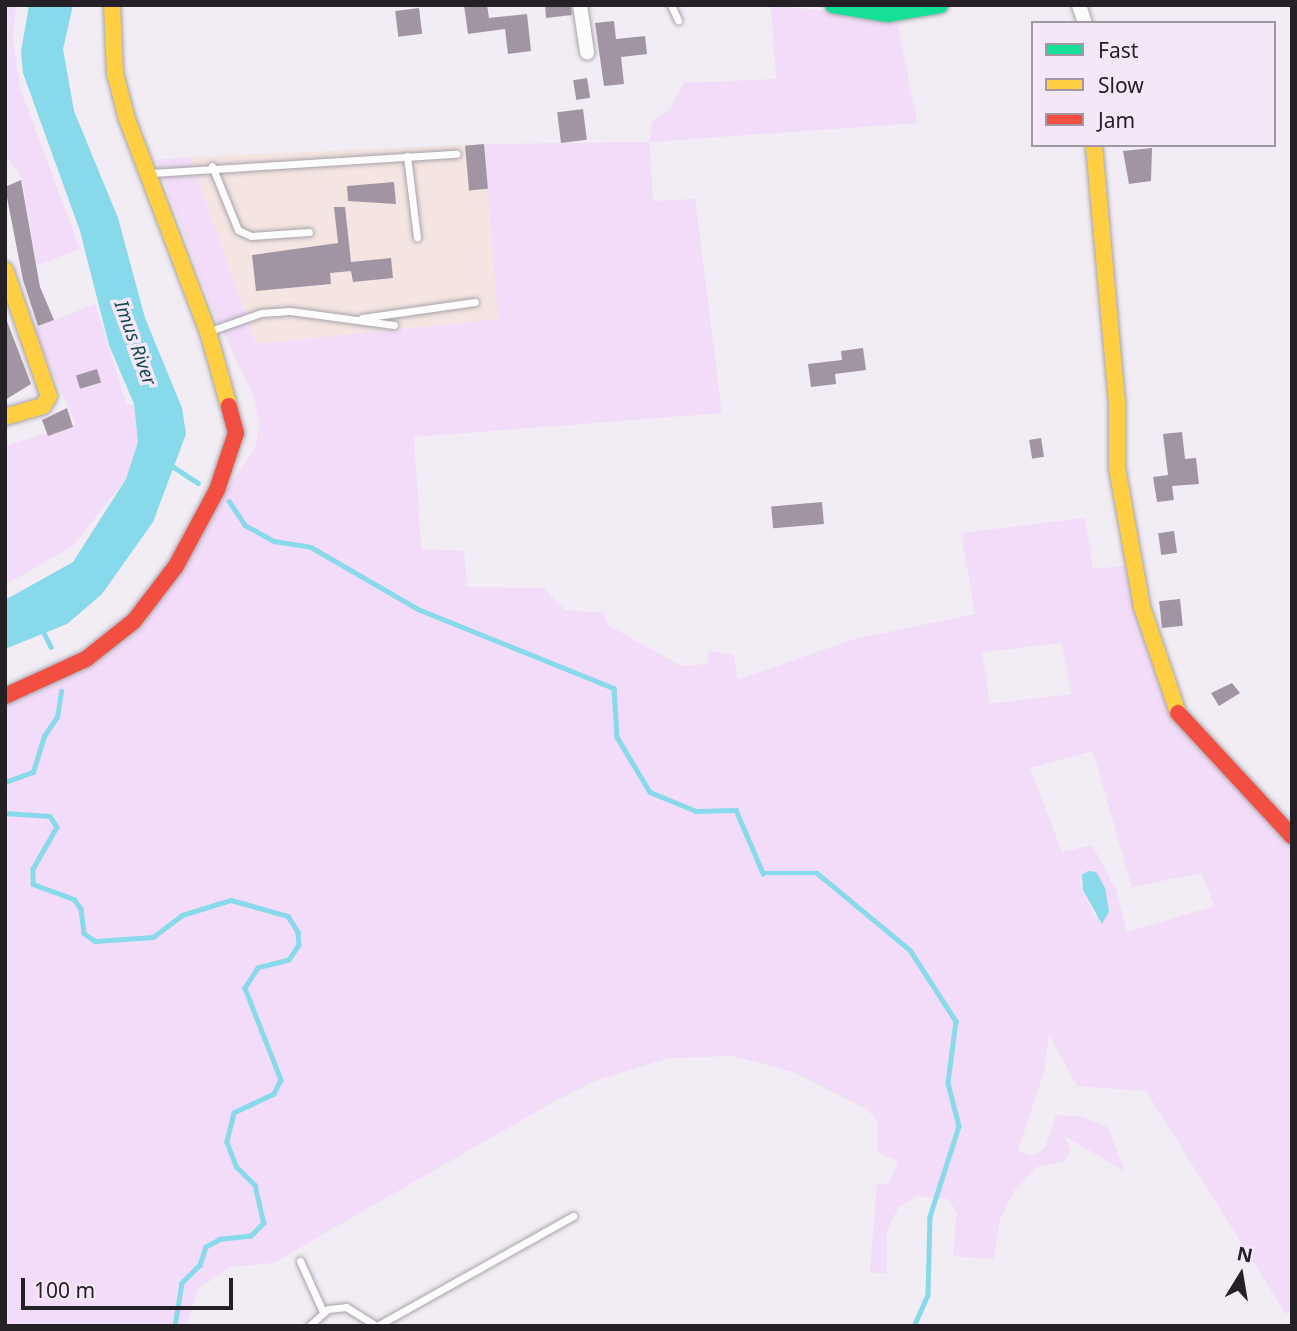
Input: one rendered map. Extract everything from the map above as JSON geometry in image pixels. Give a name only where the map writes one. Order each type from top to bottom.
[{"type":"street","points":[[5,696],[112,642],[176,566],[217,490],[236,433],[208,332],[150,173],[127,119],[115,73],[112,5]]},
{"type":"street","points":[[580,5],[587,52]]},
{"type":"street","points":[[833,5],[887,14],[940,5]]},
{"type":"street","points":[[1094,147],[1117,404],[1117,468],[1142,607],[1162,679],[1185,726],[1292,836]]},
{"type":"street","points":[[5,270],[48,399],[43,406],[5,417]]},
{"type":"lane","points":[[671,5],[678,20]]},
{"type":"lane","points":[[150,173],[212,166],[456,154]]},
{"type":"lane","points":[[407,156],[416,237]]},
{"type":"lane","points":[[212,166],[238,230],[251,236],[309,232]]},
{"type":"lane","points":[[357,319],[475,302]]},
{"type":"lane","points":[[208,332],[261,313],[357,319],[394,325]]},
{"type":"lane","points":[[309,1326],[323,1312],[355,1309],[377,1326],[573,1216]]},
{"type":"lane","points":[[300,1261],[323,1312]]},
{"type":"shaded area","points":[[5,5],[16,5],[13,38],[20,88],[80,249],[37,265],[22,178],[5,153]]},
{"type":"shaded area","points":[[771,5],[897,19],[917,123],[649,142],[652,122],[670,109],[684,83],[776,79]]},
{"type":"shaded area","points":[[649,142],[653,201],[695,199],[722,413],[414,437],[421,549],[464,551],[467,587],[544,588],[565,610],[604,613],[608,625],[681,666],[707,664],[709,651],[734,655],[737,680],[855,639],[975,614],[961,533],[1085,518],[1093,569],[1131,565],[1160,688],[1292,845],[1292,1310],[1286,1314],[1146,1091],[1077,1086],[1049,1034],[1044,1071],[1018,1151],[1032,1156],[1045,1148],[1056,1115],[1083,1117],[1109,1128],[1124,1171],[1063,1135],[1071,1150],[1064,1161],[1037,1167],[1014,1191],[1000,1219],[994,1259],[953,1256],[957,1212],[948,1199],[916,1196],[898,1208],[887,1231],[887,1274],[870,1272],[877,1183],[888,1185],[898,1162],[878,1152],[878,1122],[868,1110],[793,1072],[733,1056],[669,1058],[600,1079],[548,1105],[273,1263],[230,1267],[198,1289],[186,1326],[5,1326],[5,702],[106,654],[255,449],[259,427],[254,397],[216,318],[156,160],[190,157],[256,344],[498,319],[484,144]],"holes":[[[1061,643],[1072,694],[990,704],[982,652]],[[1093,751],[1132,887],[1202,873],[1214,906],[1127,932],[1116,889],[1092,845],[1062,852],[1030,768]],[[1080,881],[1105,888],[1095,918]]]},
{"type":"shaded area","points":[[484,144],[499,319],[256,344],[190,157]]},
{"type":"shaded area","points":[[95,304],[127,405],[134,404],[138,442],[132,461],[126,479],[73,546],[5,585],[5,446],[76,424],[33,329]]},
{"type":"water","name":"Imus River","points":[[29,5],[73,5],[63,49],[74,111],[118,218],[145,318],[182,408],[186,434],[153,522],[102,594],[67,624],[5,649],[5,600],[73,562],[126,479],[138,442],[134,404],[109,345],[80,231],[23,73],[21,52]]},
{"type":"water","points":[[1088,871],[1096,872],[1105,888],[1109,911],[1102,924],[1083,890],[1082,875]]},
{"type":"building","points":[[464,5],[487,5],[489,18],[527,14],[531,51],[508,54],[505,29],[468,34]]},
{"type":"building","points":[[545,5],[571,5],[572,15],[546,18]]},
{"type":"building","points":[[419,8],[422,34],[398,37],[395,11]]},
{"type":"building","points":[[614,21],[616,39],[645,36],[647,54],[621,57],[624,84],[604,86],[595,23]]},
{"type":"building","points":[[587,78],[590,98],[576,100],[573,80]]},
{"type":"building","points":[[583,109],[587,140],[561,143],[557,112]]},
{"type":"building","points":[[484,144],[488,189],[469,190],[465,146]]},
{"type":"building","points":[[1152,148],[1151,181],[1129,184],[1123,151]]},
{"type":"building","points":[[21,180],[40,287],[54,320],[38,326],[23,280],[5,187]]},
{"type":"building","points":[[394,182],[396,204],[348,201],[347,186]]},
{"type":"building","points":[[334,207],[345,207],[351,262],[391,258],[393,278],[353,282],[351,271],[330,273],[331,284],[256,291],[252,255],[338,243]]},
{"type":"building","points":[[5,316],[31,384],[5,400]]},
{"type":"building","points":[[863,348],[866,370],[835,374],[836,384],[811,387],[808,364],[842,360],[841,351]]},
{"type":"building","points":[[97,369],[101,382],[80,389],[76,375]]},
{"type":"building","points":[[67,408],[73,427],[48,436],[42,420]]},
{"type":"building","points":[[1182,432],[1185,459],[1196,458],[1199,484],[1172,486],[1174,500],[1157,502],[1153,477],[1168,475],[1163,434]]},
{"type":"building","points":[[1041,438],[1044,457],[1032,459],[1029,440]]},
{"type":"building","points":[[822,502],[824,524],[773,528],[771,506]]},
{"type":"building","points":[[1174,531],[1177,553],[1161,555],[1158,533]]},
{"type":"building","points":[[1180,599],[1183,626],[1162,628],[1159,601]]},
{"type":"building","points":[[1232,683],[1240,693],[1219,706],[1211,693]]},
{"type":"waterway","points":[[172,466],[198,483]]},
{"type":"waterway","points":[[229,501],[245,525],[274,541],[311,547],[418,609],[614,688],[617,737],[650,792],[696,811],[736,810],[763,873],[817,873],[910,950],[956,1021],[948,1083],[959,1126],[930,1217],[928,1295],[914,1326]]},
{"type":"waterway","points":[[42,629],[51,647]]},
{"type":"waterway","points":[[5,782],[33,772],[44,736],[57,717],[61,691]]},
{"type":"waterway","points":[[5,813],[50,816],[57,827],[33,869],[33,884],[74,899],[81,909],[84,933],[95,941],[153,937],[182,915],[231,900],[288,916],[298,932],[299,945],[289,960],[258,968],[245,988],[281,1080],[274,1094],[234,1113],[227,1142],[236,1166],[255,1185],[264,1223],[251,1236],[221,1239],[206,1247],[200,1265],[182,1283],[175,1326]]},
{"type":"traffic: fast","points":[[833,5],[887,14],[940,5]]},
{"type":"traffic: slow","points":[[112,5],[115,73],[127,119],[208,332],[229,406]]},
{"type":"traffic: slow","points":[[1094,147],[1117,404],[1117,468],[1142,607],[1178,713]]},
{"type":"traffic: slow","points":[[5,270],[49,396],[43,406],[5,417]]},
{"type":"traffic: jam","points":[[5,696],[86,659],[134,621],[176,566],[217,490],[236,433],[229,406]]},
{"type":"traffic: jam","points":[[1178,713],[1292,836]]}]
